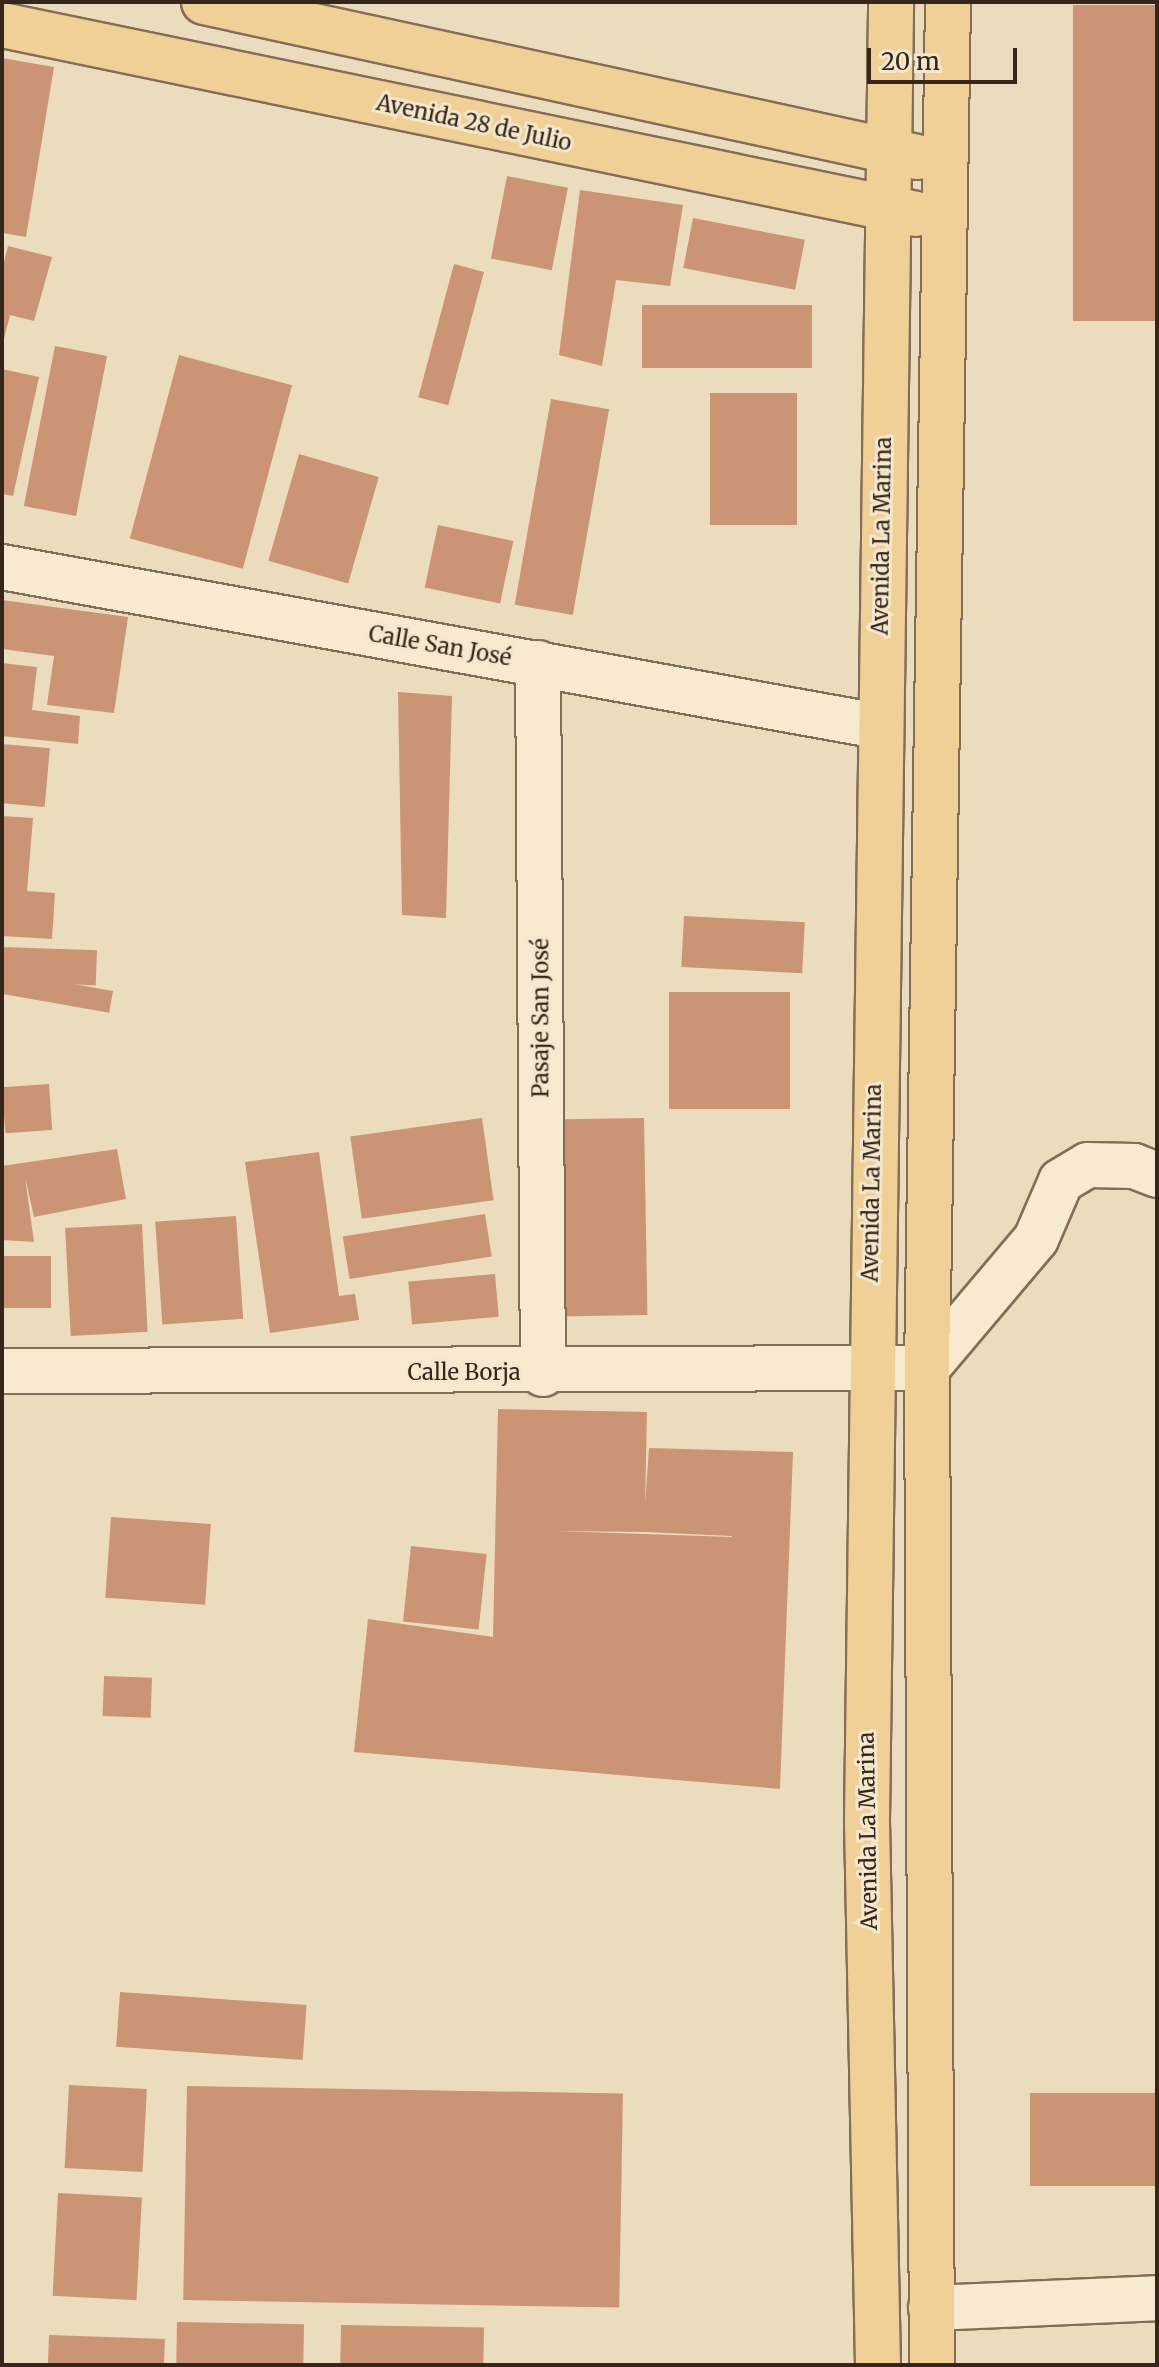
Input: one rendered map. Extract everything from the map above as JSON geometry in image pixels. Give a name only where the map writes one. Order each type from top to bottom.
[{"type":"main road","points":[[204,2],[947,163]]},
{"type":"main road","name":"Avenida La Marina","points":[[878,2365],[867,1820],[869,1369],[891,2]]},
{"type":"main road","points":[[932,2365],[927,1368],[948,2]]},
{"type":"main road","name":"Avenida 28 de Julio","points":[[2,25],[946,220]]},
{"type":"street","name":"Calle San José","points":[[2,567],[878,726]]},
{"type":"street","name":"Pasaje San José","points":[[538,663],[543,1374]]},
{"type":"street","points":[[927,1368],[1036,1239],[1061,1181],[1088,1165],[1134,1166],[1157,1175]]},
{"type":"street","name":"Calle Borja","points":[[2,1371],[543,1374],[927,1368]]},
{"type":"street","points":[[931,2308],[1157,2298]]},
{"type":"building","points":[[1073,5],[1157,5],[1157,321],[1073,321]]},
{"type":"building","points":[[2,58],[54,67],[26,237],[2,233]]},
{"type":"building","points":[[507,176],[568,188],[552,270],[491,258]]},
{"type":"building","points":[[580,190],[683,205],[670,286],[616,280],[602,366],[559,355]]},
{"type":"building","points":[[693,218],[805,240],[795,290],[683,268]]},
{"type":"building","points":[[8,246],[52,257],[34,321],[10,315],[3,343],[2,270]]},
{"type":"building","points":[[454,264],[484,272],[448,405],[418,397]]},
{"type":"building","points":[[642,305],[812,305],[812,368],[642,368]]},
{"type":"building","points":[[55,346],[107,356],[76,516],[24,506]]},
{"type":"building","points":[[179,355],[292,385],[243,569],[130,539]]},
{"type":"building","points":[[2,369],[39,377],[13,496],[2,494]]},
{"type":"building","points":[[710,393],[797,393],[797,525],[710,525]]},
{"type":"building","points":[[551,399],[609,409],[573,615],[515,605]]},
{"type":"building","points":[[299,454],[379,477],[348,584],[268,561]]},
{"type":"building","points":[[438,525],[513,541],[500,604],[425,588]]},
{"type":"building","points":[[2,600],[128,617],[114,713],[47,705],[54,656],[2,649]]},
{"type":"building","points":[[2,663],[37,667],[32,710],[80,716],[78,744],[2,736]]},
{"type":"building","points":[[398,692],[452,696],[446,918],[402,915]]},
{"type":"building","points":[[2,744],[50,748],[45,807],[2,803]]},
{"type":"building","points":[[2,816],[33,818],[27,891],[55,893],[52,939],[2,936]]},
{"type":"building","points":[[684,916],[805,922],[802,973],[681,967]]},
{"type":"building","points":[[2,947],[97,950],[96,985],[2,982]]},
{"type":"building","points":[[4,972],[113,991],[109,1013],[2,994]]},
{"type":"building","points":[[669,992],[790,992],[790,1109],[669,1109]]},
{"type":"building","points":[[49,1084],[52,1130],[5,1133],[2,1087]]},
{"type":"building","points":[[482,1118],[494,1200],[362,1219],[350,1137]]},
{"type":"building","points":[[644,1118],[647,1315],[556,1317],[553,1120]]},
{"type":"building","points":[[117,1149],[126,1199],[34,1217],[25,1177],[34,1242],[2,1240],[2,1166]]},
{"type":"building","points":[[319,1152],[339,1296],[355,1294],[359,1320],[270,1333],[245,1162]]},
{"type":"building","points":[[485,1214],[492,1256],[349,1279],[343,1237]]},
{"type":"building","points":[[236,1216],[243,1319],[162,1324],[155,1222]]},
{"type":"building","points":[[142,1224],[148,1332],[71,1336],[65,1228]]},
{"type":"building","points":[[2,1256],[51,1256],[51,1308],[2,1308]]},
{"type":"building","points":[[495,1274],[499,1317],[412,1324],[408,1282]]},
{"type":"building","points":[[498,1409],[647,1412],[645,1505],[649,1448],[793,1452],[780,1789],[354,1752],[368,1619],[493,1637]],"holes":[[[556,1531],[645,1532],[732,1537]]]},
{"type":"building","points":[[111,1517],[211,1524],[205,1605],[105,1598]]},
{"type":"building","points":[[411,1546],[487,1554],[479,1630],[403,1622]]},
{"type":"building","points":[[104,1676],[152,1678],[151,1718],[103,1716]]},
{"type":"building","points":[[120,1992],[307,2005],[303,2060],[116,2047]]},
{"type":"building","points":[[69,2085],[147,2089],[143,2172],[65,2168]]},
{"type":"building","points":[[187,2086],[623,2094],[619,2308],[183,2300]]},
{"type":"building","points":[[1030,2093],[1157,2093],[1157,2186],[1030,2186]]},
{"type":"building","points":[[58,2193],[142,2197],[136,2300],[53,2296]]},
{"type":"building","points":[[177,2322],[304,2324],[303,2365],[176,2365]]},
{"type":"building","points":[[341,2325],[484,2327],[483,2365],[340,2365]]},
{"type":"building","points":[[49,2335],[165,2339],[164,2365],[48,2365]]}]
